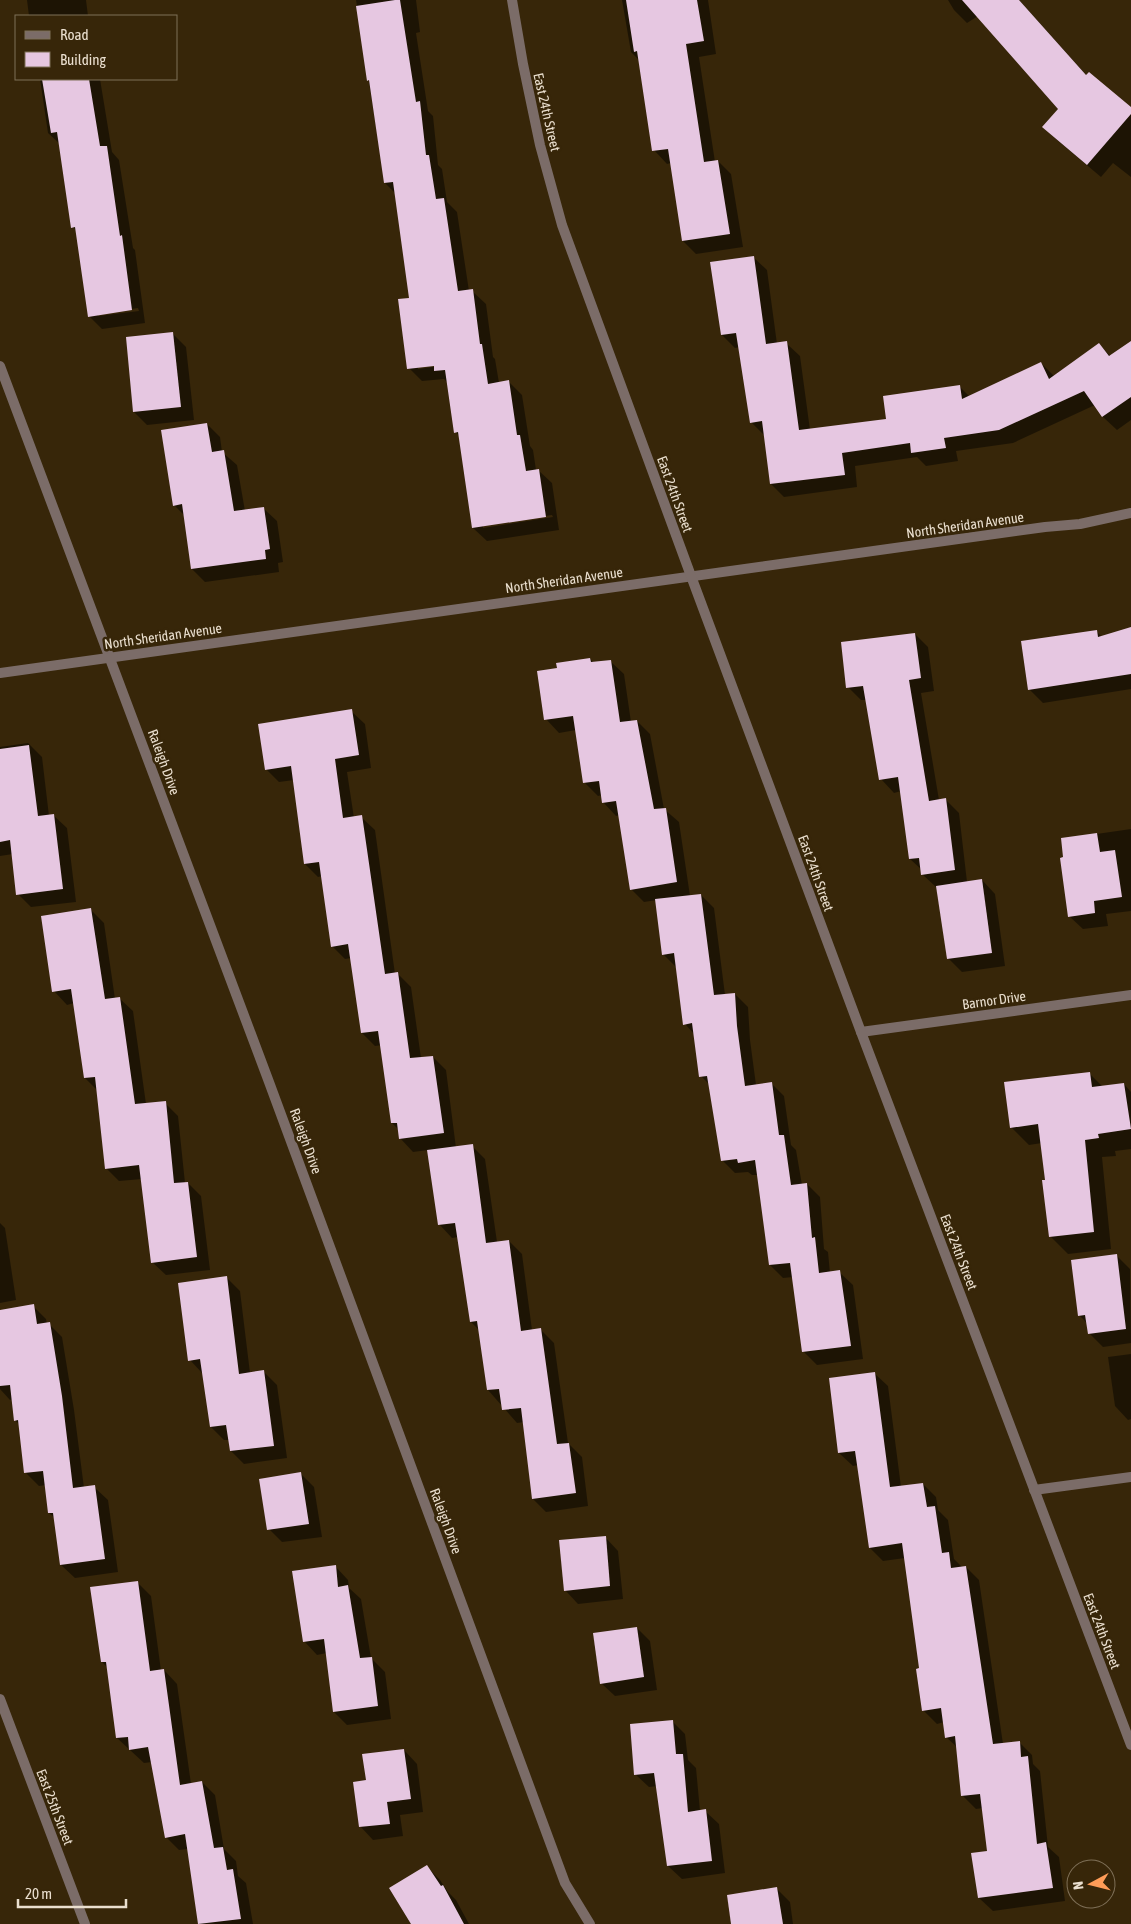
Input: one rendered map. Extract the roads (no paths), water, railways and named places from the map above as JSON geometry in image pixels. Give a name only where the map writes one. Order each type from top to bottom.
[{"type":"street","name":"East 24th Street","points":[[512,0],[540,145],[562,224],[861,1032],[1131,1745]]},
{"type":"street","name":"Raleigh Drive","points":[[0,366],[110,657],[564,1883],[590,1924]]},
{"type":"street","name":"North Sheridan Avenue","points":[[0,673],[691,576],[1080,524],[1131,513]]},
{"type":"street","name":"Barnor Drive","points":[[861,1032],[1131,995]]},
{"type":"street","points":[[1034,1490],[1131,1477]]},
{"type":"street","name":"East 25th Street","points":[[0,1699],[84,1924]]}]
